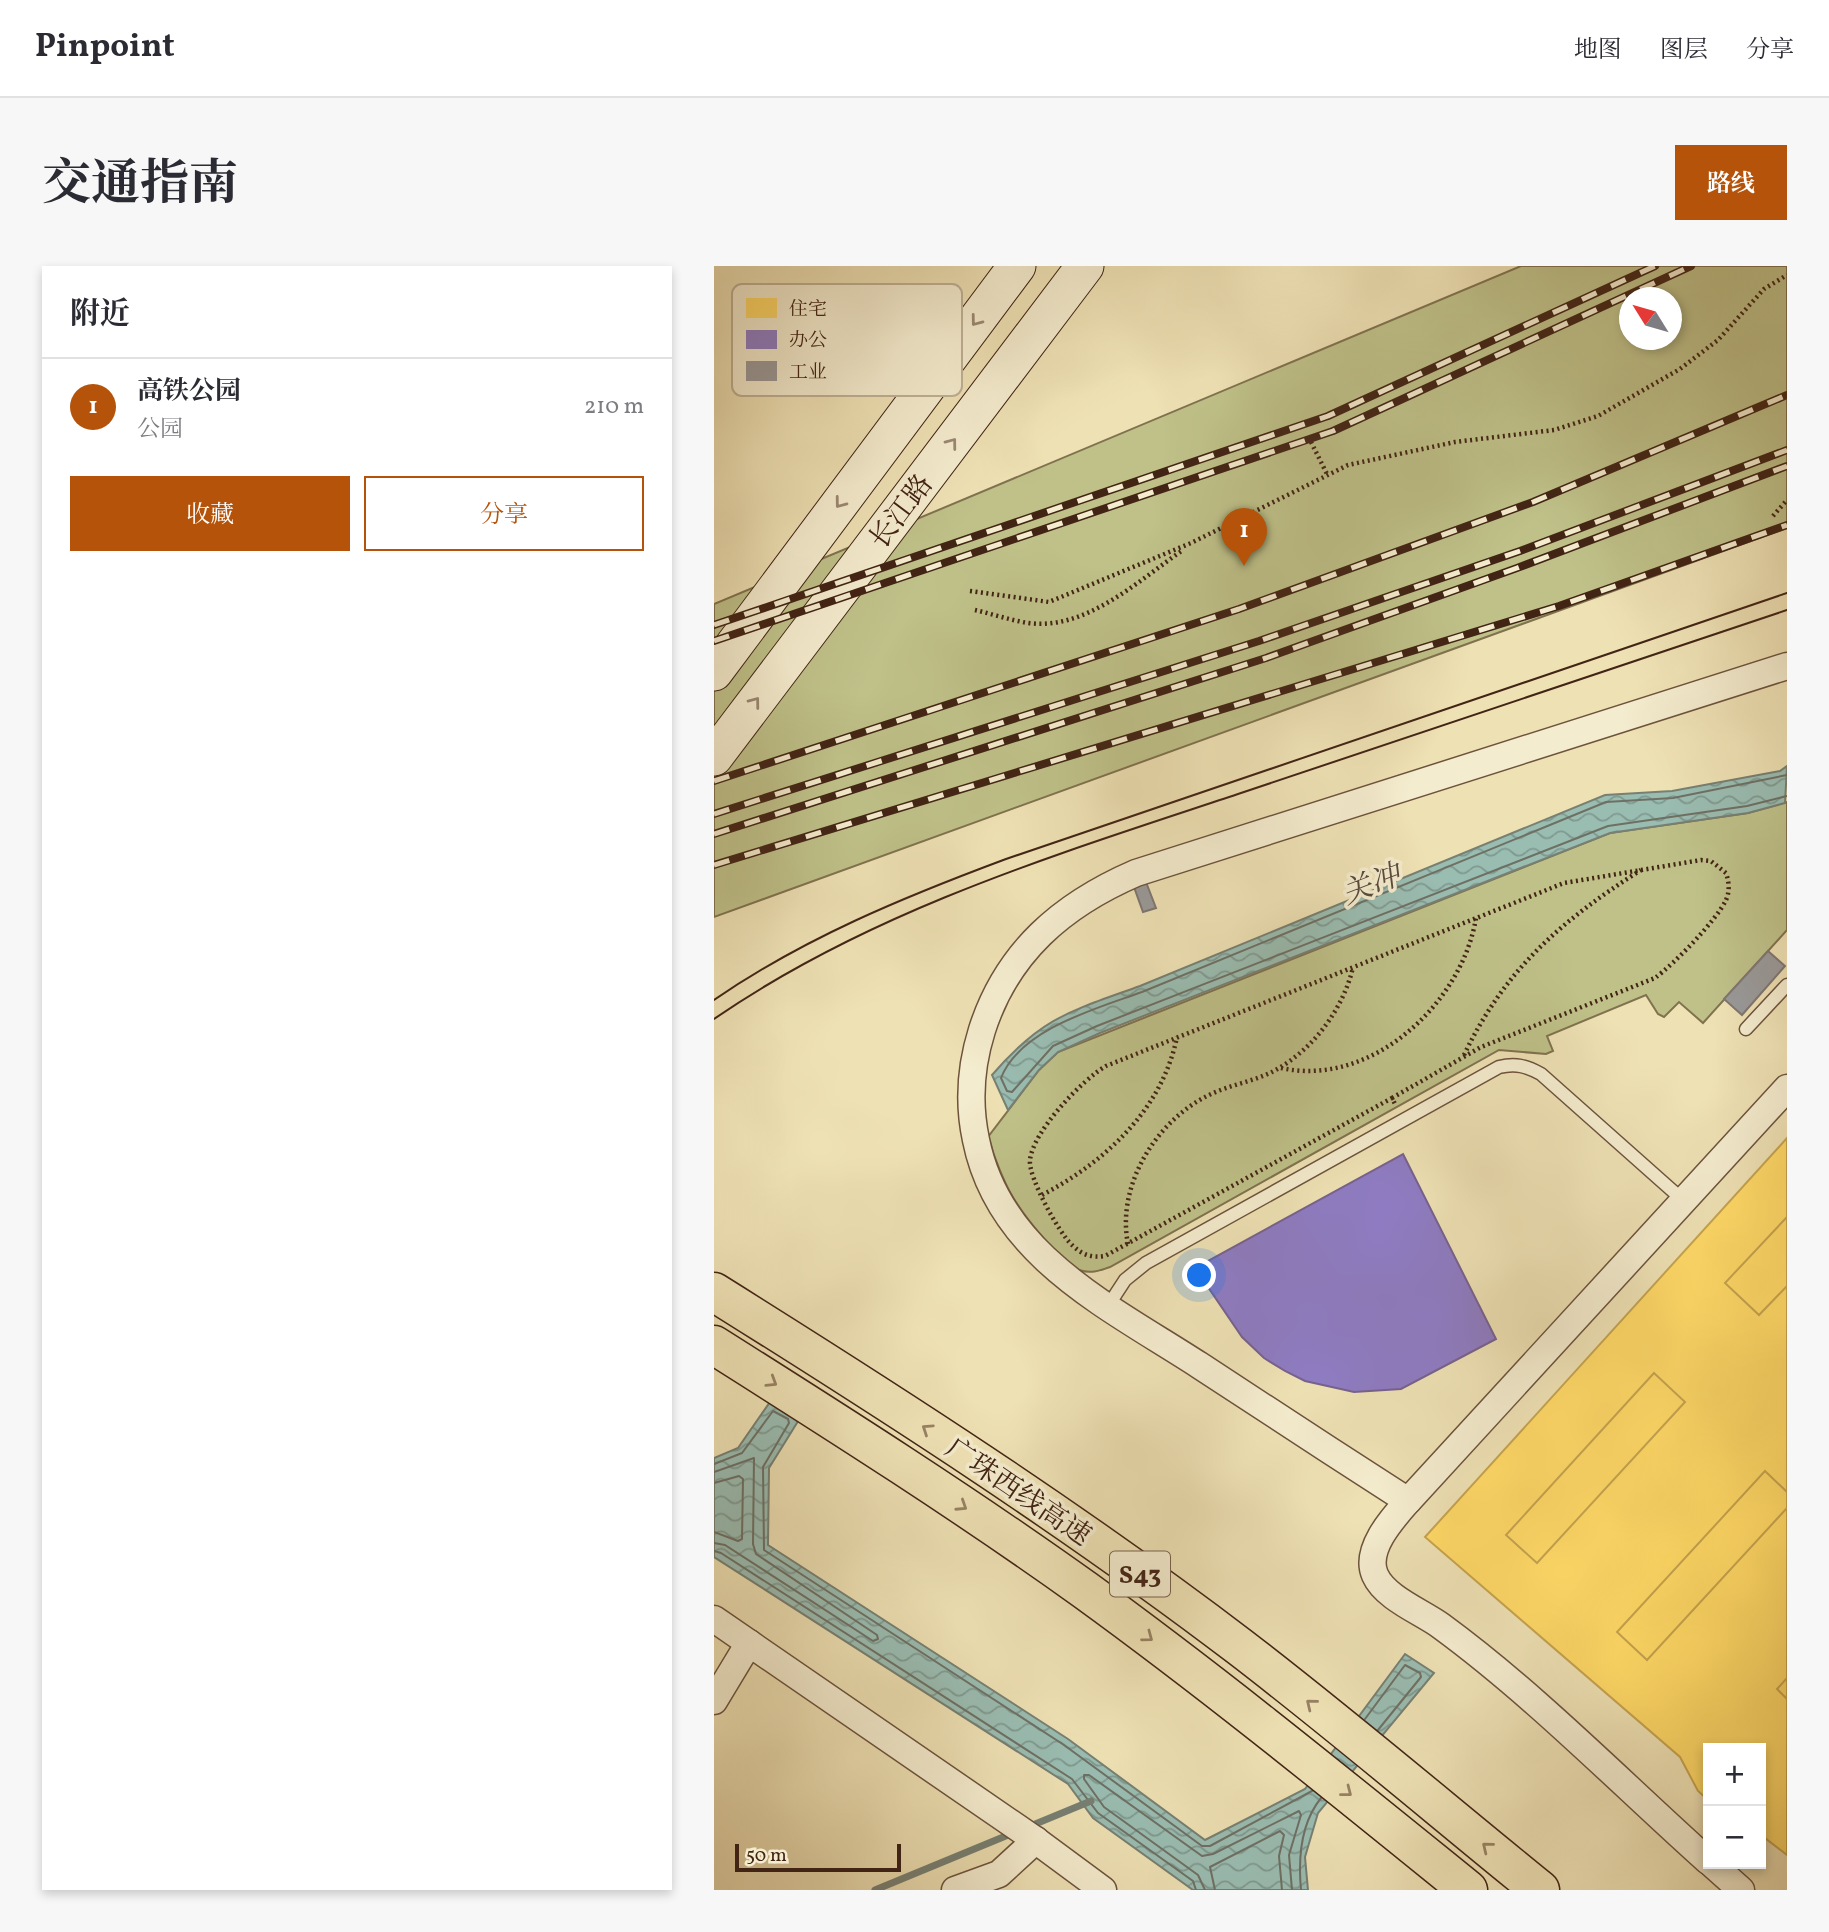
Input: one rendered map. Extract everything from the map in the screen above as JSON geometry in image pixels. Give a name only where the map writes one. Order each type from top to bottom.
[{"type":"highway","name":"广珠西线高速","points":[[714,1292],[890,1404],[1123,1561],[1240,1647],[1540,1890]]},
{"type":"highway","name":"广珠西线高速","points":[[714,1345],[840,1425],[1084,1590],[1258,1721],[1468,1890]]},
{"type":"main road","name":"长江路","points":[[962,340],[1017,266]]},
{"type":"main road","name":"长江路","points":[[714,757],[1085,266]]},
{"type":"main road","name":"长江路","points":[[714,672],[920,396]]},
{"type":"street","points":[[1408,1502],[1065,1278],[1014,1229],[993,1195],[979,1157],[972,1121],[971,1081],[977,1045],[989,1009],[1003,980],[1047,926],[1074,905],[1136,873],[1787,666]]},
{"type":"street","points":[[1703,1856],[1481,1657],[1378,1582],[1372,1561],[1377,1544],[1408,1502],[1787,1088]]},
{"type":"street","points":[[714,1619],[1035,1839],[1103,1890]]},
{"type":"street","points":[[714,1701],[749,1643]]},
{"type":"street","points":[[955,1890],[999,1874],[1035,1839]]},
{"type":"street","points":[[1718,1869],[1741,1890]]},
{"type":"lane","points":[[1746,1029],[1787,985]]},
{"type":"lane","points":[[1108,1306],[1125,1280],[1146,1264],[1499,1066],[1527,1066],[1541,1074],[1685,1201]]},
{"type":"path","points":[[970,592],[1049,602],[1191,544],[1348,465],[1455,442],[1554,430],[1598,416],[1680,369],[1718,340],[1764,289],[1787,275]]},
{"type":"path","points":[[1311,442],[1328,476]]},
{"type":"path","points":[[1773,516],[1787,500]]},
{"type":"path","points":[[975,610],[1030,623],[1072,618],[1108,603],[1191,544]]},
{"type":"path","points":[[1711,861],[1726,873],[1729,881],[1726,899],[1668,968],[1655,978],[1463,1056],[1105,1256],[1095,1258],[1083,1254],[1065,1237],[1031,1174],[1032,1149],[1081,1084],[1106,1066],[1476,918],[1564,883],[1644,869],[1711,861]]},
{"type":"path","points":[[1463,1056],[1486,1012],[1534,951],[1585,907],[1644,869]]},
{"type":"path","points":[[1280,1068],[1294,1071],[1339,1066],[1363,1057],[1406,1034],[1425,1019],[1458,974],[1473,935],[1476,918]]},
{"type":"path","points":[[1128,1244],[1124,1228],[1130,1190],[1149,1150],[1163,1130],[1191,1105],[1210,1094],[1280,1068],[1329,1021],[1349,984],[1353,967]]},
{"type":"path","points":[[1042,1195],[1087,1168],[1131,1128],[1163,1081],[1177,1037]]},
{"type":"path","points":[[1392,1098],[1404,1119]]},
{"type":"green space","points":[[1521,266],[1787,266],[1787,528],[714,917],[714,604]]},
{"type":"green space","points":[[1787,802],[1787,930],[1703,1023],[1679,1002],[1664,1017],[1658,1014],[1646,995],[1547,1036],[1553,1051],[1546,1054],[1499,1050],[1110,1267],[1098,1271],[1079,1270],[1061,1258],[1018,1205],[1005,1181],[988,1137],[1039,1070],[1058,1052],[1610,833],[1748,813]]},
{"type":"water","points":[[1787,766],[1785,803],[1748,813],[1610,833],[1100,1033],[1058,1052],[1039,1070],[1008,1110],[992,1075],[1027,1040],[1076,1010],[1605,795],[1672,791],[1780,771]]},
{"type":"water","points":[[772,1399],[800,1418],[769,1468],[768,1545],[1068,1739],[1205,1840],[1305,1789],[1405,1654],[1434,1673],[1318,1813],[1305,1857],[1308,1890],[1193,1890],[1093,1818],[1068,1784],[714,1557],[714,1458],[738,1448]]},
{"type":"building: 住宅","points":[[1787,1138],[1787,1855],[1766,1839],[1766,1743],[1703,1743],[1703,1796],[1680,1757],[1425,1537]]},
{"type":"building: 住宅","points":[[1787,1217],[1787,1286],[1759,1315],[1725,1283]]},
{"type":"building: 住宅","points":[[1654,1373],[1685,1402],[1537,1563],[1506,1535]]},
{"type":"building: 住宅","points":[[1765,1471],[1787,1492],[1787,1508],[1647,1660],[1617,1632]]},
{"type":"building: 住宅","points":[[1787,1678],[1787,1699],[1777,1689]]},
{"type":"building: 办公","points":[[1403,1154],[1496,1339],[1401,1389],[1354,1392],[1305,1381],[1264,1358],[1242,1337],[1195,1268]]},
{"type":"building: 工业","points":[[1146,882],[1156,908],[1143,912],[1134,887]]},
{"type":"building: 工业","points":[[1768,951],[1785,966],[1742,1015],[1724,999]]},
{"type":"waterway","points":[[1028,1827],[1091,1801]]},
{"type":"waterway","points":[[875,1890],[1013,1833]]},
{"type":"tram line","points":[[714,1000],[819,938],[968,873],[1787,593]]},
{"type":"tram line","points":[[714,1019],[774,980],[837,946],[968,888],[1102,839],[1787,610]]},
{"type":"railway","points":[[714,625],[1328,416],[1655,266]]},
{"type":"railway","points":[[714,641],[1333,431],[1691,266]]},
{"type":"railway","points":[[714,781],[1239,609],[1533,502],[1787,395]]},
{"type":"railway","points":[[714,814],[1259,641],[1520,551],[1787,450]]},
{"type":"railway","points":[[714,834],[1266,658],[1517,568],[1787,466]]},
{"type":"railway","points":[[714,865],[1559,606],[1787,525]]},
{"type":"place","name":"高铁公园","points":[[1244,566]]},
{"type":"water label","name":"关冲","points":[[1371,884]]}]
